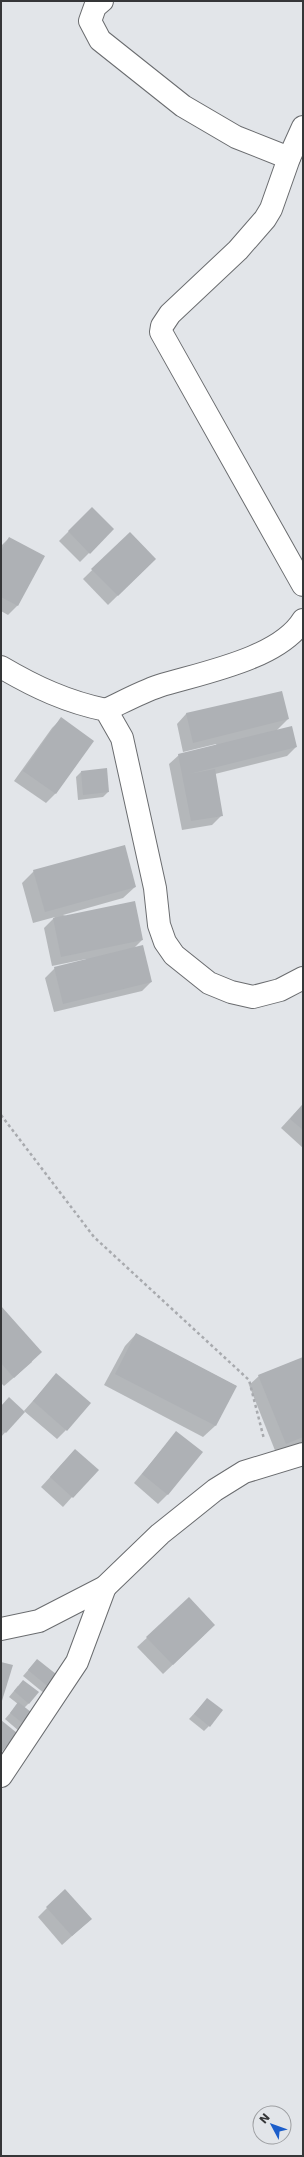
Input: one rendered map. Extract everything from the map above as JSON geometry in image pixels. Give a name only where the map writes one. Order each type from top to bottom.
[{"type":"street","points":[[102,1],[95,8],[90,21],[100,40],[183,106],[208,122],[236,137],[289,158]]},
{"type":"street","points":[[303,128],[289,158],[273,204],[265,219],[238,250],[170,314],[162,326],[161,332],[302,584],[303,611]]},
{"type":"street","points":[[1,667],[40,689],[91,707],[106,710],[157,687],[225,667],[278,645],[296,632],[303,620]]},
{"type":"street","points":[[106,710],[122,738],[155,888],[159,925],[165,942],[174,955],[209,983],[231,992],[253,997],[280,990],[303,978]]},
{"type":"street","points":[[1,1629],[39,1621],[106,1587],[160,1534],[215,1490],[244,1472],[303,1454]]},
{"type":"street","points":[[1,1776],[77,1662],[106,1587]]},
{"type":"path","points":[[1,1115],[94,1238],[249,1380],[270,1464]]},
{"type":"building","points":[[92,507],[114,529],[90,554],[68,531]]},
{"type":"building","points":[[130,532],[156,559],[118,596],[91,569]]},
{"type":"building","points":[[9,537],[45,556],[18,606],[1,597],[1,551]]},
{"type":"building","points":[[282,691],[289,719],[193,743],[186,713]]},
{"type":"building","points":[[61,717],[94,741],[56,794],[23,771]]},
{"type":"building","points":[[292,726],[297,747],[189,774],[215,769],[223,816],[191,821],[178,754]]},
{"type":"building","points":[[107,768],[109,792],[83,795],[81,771]]},
{"type":"building","points":[[125,845],[136,887],[45,912],[33,870]]},
{"type":"building","points":[[135,901],[143,940],[61,957],[53,918]]},
{"type":"building","points":[[143,945],[152,982],[63,1004],[54,967]]},
{"type":"building","points":[[303,1104],[303,1130],[290,1119]]},
{"type":"building","points":[[1,1306],[42,1352],[14,1378],[1,1363]]},
{"type":"building","points":[[136,1333],[237,1386],[216,1426],[115,1374]]},
{"type":"building","points":[[303,1357],[303,1437],[286,1444],[258,1375]]},
{"type":"building","points":[[56,1373],[91,1403],[67,1431],[33,1401]]},
{"type":"building","points":[[9,1397],[25,1412],[6,1433],[1,1429],[1,1406]]},
{"type":"building","points":[[176,1431],[203,1452],[168,1495],[142,1474]]},
{"type":"building","points":[[75,1449],[99,1470],[73,1498],[50,1477]]},
{"type":"building","points":[[189,1597],[215,1625],[173,1665],[146,1637]]},
{"type":"building","points":[[37,1659],[61,1678],[51,1689],[28,1670]]},
{"type":"building","points":[[1,1662],[13,1665],[1,1704]]},
{"type":"building","points":[[23,1680],[39,1692],[29,1704],[14,1691]]},
{"type":"building","points":[[207,1698],[223,1710],[210,1727],[194,1714]]},
{"type":"building","points":[[18,1702],[35,1715],[26,1726],[10,1713]]},
{"type":"building","points":[[1,1720],[17,1733],[1,1753]]},
{"type":"building","points":[[65,1889],[92,1919],[72,1936],[46,1907]]}]
